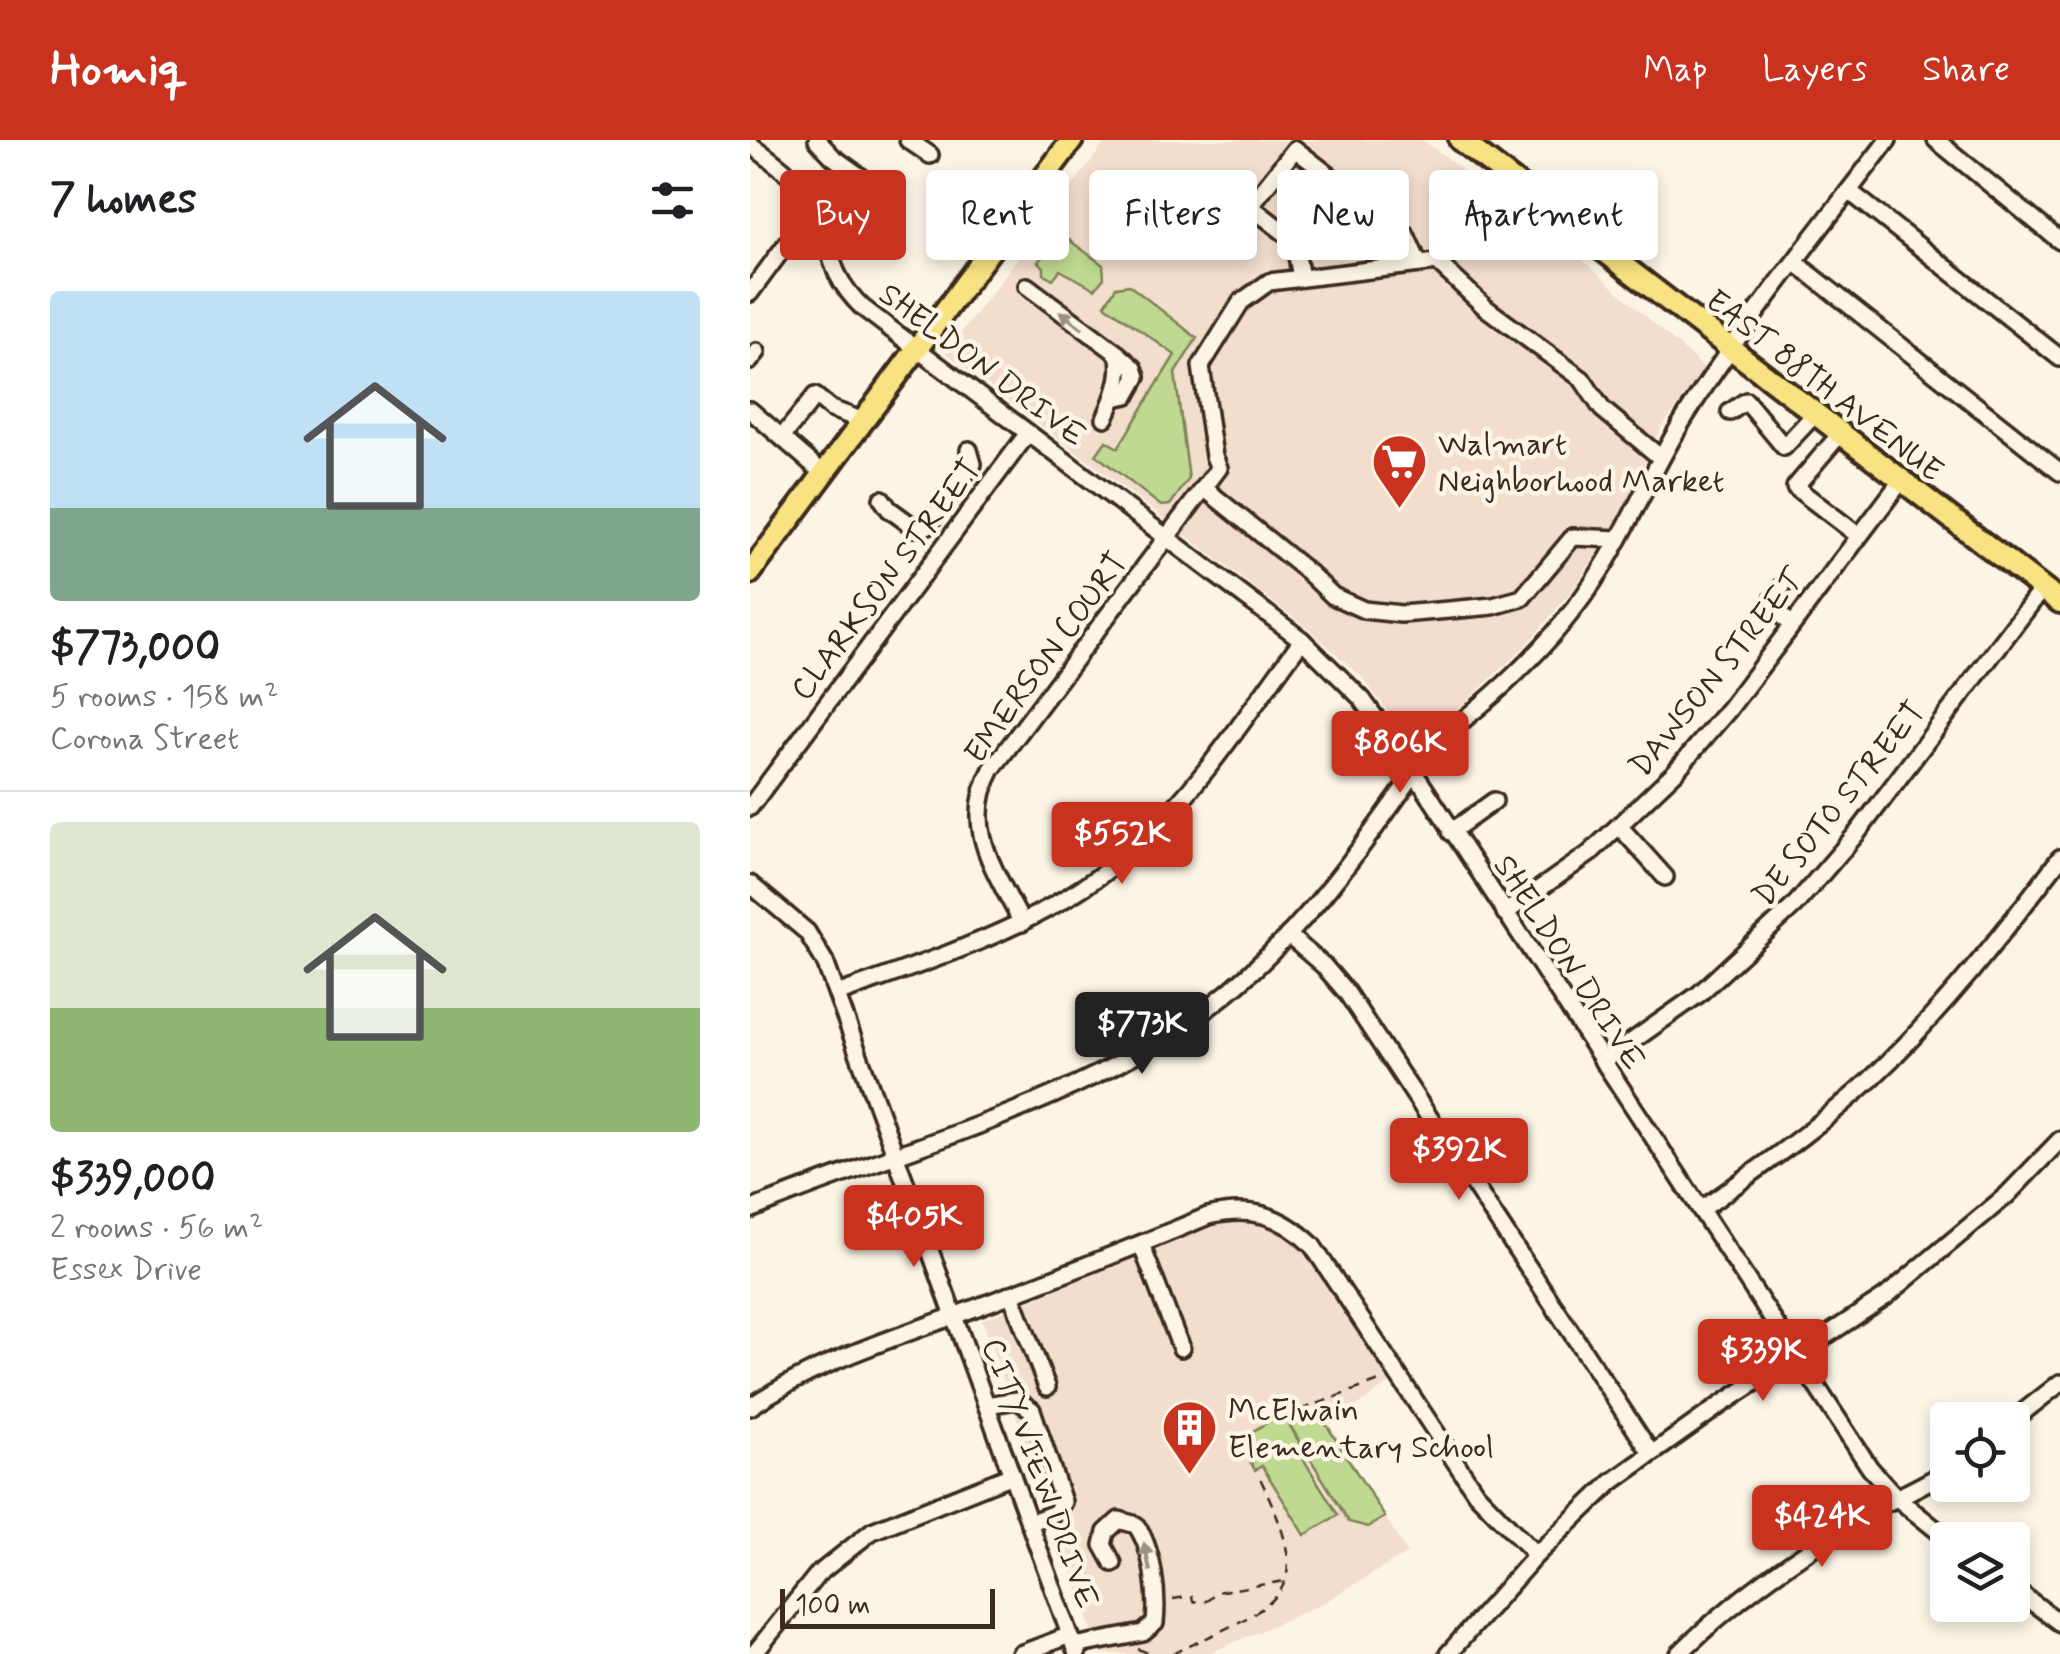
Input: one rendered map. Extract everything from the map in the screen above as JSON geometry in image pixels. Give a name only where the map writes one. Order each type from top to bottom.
[{"type":"main road","points":[[750,573],[757,550],[824,474],[1072,140]]},
{"type":"main road","name":"EAST 88TH AVENUE","points":[[1460,140],[2060,602]]},
{"type":"street","points":[[817,140],[851,170]]},
{"type":"street","points":[[908,140],[930,156]]},
{"type":"street","points":[[750,1210],[1057,1094],[1140,1053],[1209,1007],[1288,935],[1329,887],[1411,769],[1494,696],[1578,606],[1661,458],[1730,350],[1888,140]]},
{"type":"street","points":[[1936,140],[2060,241]]},
{"type":"street","name":"SHELDON DRIVE","points":[[750,144],[782,170]]},
{"type":"street","points":[[1257,197],[1295,149],[1406,234],[1419,264]]},
{"type":"street","points":[[1850,191],[2060,358]]},
{"type":"street","points":[[1257,211],[1294,240],[1302,278]]},
{"type":"street","points":[[750,293],[780,253]]},
{"type":"street","name":"SHELDON DRIVE","points":[[829,260],[846,292],[918,351],[1302,640],[1362,699],[1870,1468],[1897,1498],[1930,1525]]},
{"type":"street","points":[[1619,539],[1574,537],[1522,598],[1401,614],[1364,610],[1332,596],[1204,488],[1219,468],[1201,366],[1241,302],[1269,282],[1437,262],[1486,308],[1582,379],[1602,409],[1661,458]]},
{"type":"street","points":[[1796,263],[2060,472]]},
{"type":"street","points":[[1028,286],[1118,354],[1121,366],[1114,398],[1104,418]]},
{"type":"street","points":[[783,436],[814,396],[830,408],[864,421]]},
{"type":"street","points":[[1730,412],[1746,401],[1784,447],[1814,415]]},
{"type":"street","points":[[750,410],[824,474]]},
{"type":"street","name":"CLARKSON STREET","points":[[750,806],[1028,433]]},
{"type":"street","points":[[1840,434],[1795,488],[1859,536]]},
{"type":"street","points":[[882,499],[914,528],[927,526],[973,464],[969,450]]},
{"type":"street","name":"DAWSON STREET","points":[[1505,913],[1544,888],[1620,827],[1675,772],[1729,709],[1901,481]]},
{"type":"street","name":"EMERSON COURT","points":[[1022,923],[982,842],[978,813],[984,783],[1204,488]]},
{"type":"street","points":[[1782,587],[1768,606],[1792,624]]},
{"type":"street","name":"DE SOTO STREET","points":[[1602,1062],[1699,994],[1794,906],[1858,832],[2042,589]]},
{"type":"street","points":[[837,994],[958,951],[1022,923],[1092,881],[1132,850],[1172,810],[1302,640]]},
{"type":"street","points":[[1451,832],[1494,802]]},
{"type":"street","points":[[1620,827],[1665,877]]},
{"type":"street","points":[[1701,1210],[1791,1146],[1895,1055],[1962,983],[2060,858]]},
{"type":"street","name":"CITY VIEW DRIVE","points":[[750,884],[807,932],[826,962],[1074,1645]]},
{"type":"street","points":[[1288,935],[1348,993],[1651,1453]]},
{"type":"street","points":[[1448,1654],[1588,1503],[1651,1453],[1854,1321],[1941,1253],[2060,1140]]},
{"type":"street","points":[[750,1407],[812,1369],[1208,1216],[1252,1211],[1286,1223],[1322,1258],[1476,1493],[1536,1555]]},
{"type":"street","points":[[1142,1244],[1181,1348]]},
{"type":"street","points":[[1011,1294],[1047,1387]]},
{"type":"street","points":[[2030,1406],[2060,1382]]},
{"type":"street","points":[[987,1406],[1017,1400],[1032,1410],[1064,1502],[1055,1513],[1030,1522]]},
{"type":"street","points":[[754,1654],[817,1575],[872,1531],[1012,1474]]},
{"type":"street","points":[[1678,1654],[1772,1577],[1897,1498],[1930,1482]]},
{"type":"street","points":[[1020,1654],[1128,1636],[1144,1632],[1155,1623],[1157,1602],[1142,1534],[1136,1525],[1118,1520],[1106,1532],[1103,1546],[1114,1563]]},
{"type":"street","points":[[2030,1601],[2060,1623]]},
{"type":"path","points":[[1284,1416],[1397,1375]]},
{"type":"path","points":[[1173,1654],[1268,1607],[1288,1580],[1288,1553],[1257,1472]]},
{"type":"path","points":[[1157,1602],[1192,1596],[1193,1601],[1201,1603],[1216,1592],[1288,1580]]},
{"type":"shaded area","points":[[1107,140],[1423,140],[1463,170],[1429,170],[1429,260],[1583,260],[1705,369],[1661,428],[1615,527],[1574,588],[1528,643],[1466,702],[1411,742],[1362,677],[1306,627],[946,353],[1016,260],[1069,260],[1069,190]]},
{"type":"shaded area","points":[[1225,1221],[1277,1226],[1297,1241],[1393,1381],[1330,1425],[1407,1553],[1318,1606],[1207,1654],[1101,1654],[982,1320]]},
{"type":"green space","points":[[1069,240],[1089,255],[1089,260],[1103,265],[1104,278],[1095,289],[1060,270],[1053,279],[1044,274],[1044,267],[1038,262],[1069,260]]},
{"type":"green space","points":[[1129,285],[1197,338],[1175,373],[1189,479],[1170,505],[1161,506],[1096,455],[1106,441],[1118,448],[1175,355],[1105,305],[1116,287]]},
{"type":"green space","points":[[1317,1410],[1385,1517],[1368,1527],[1349,1522],[1289,1424],[1300,1444],[1296,1447],[1338,1515],[1305,1535],[1262,1466],[1255,1470],[1238,1440],[1282,1414],[1288,1422]]},
{"type":"place","name":"Walmart Neighborhood Market","points":[[1399,510]]},
{"type":"place","name":"McElwain Elementary School","points":[[1189,1476]]}]
